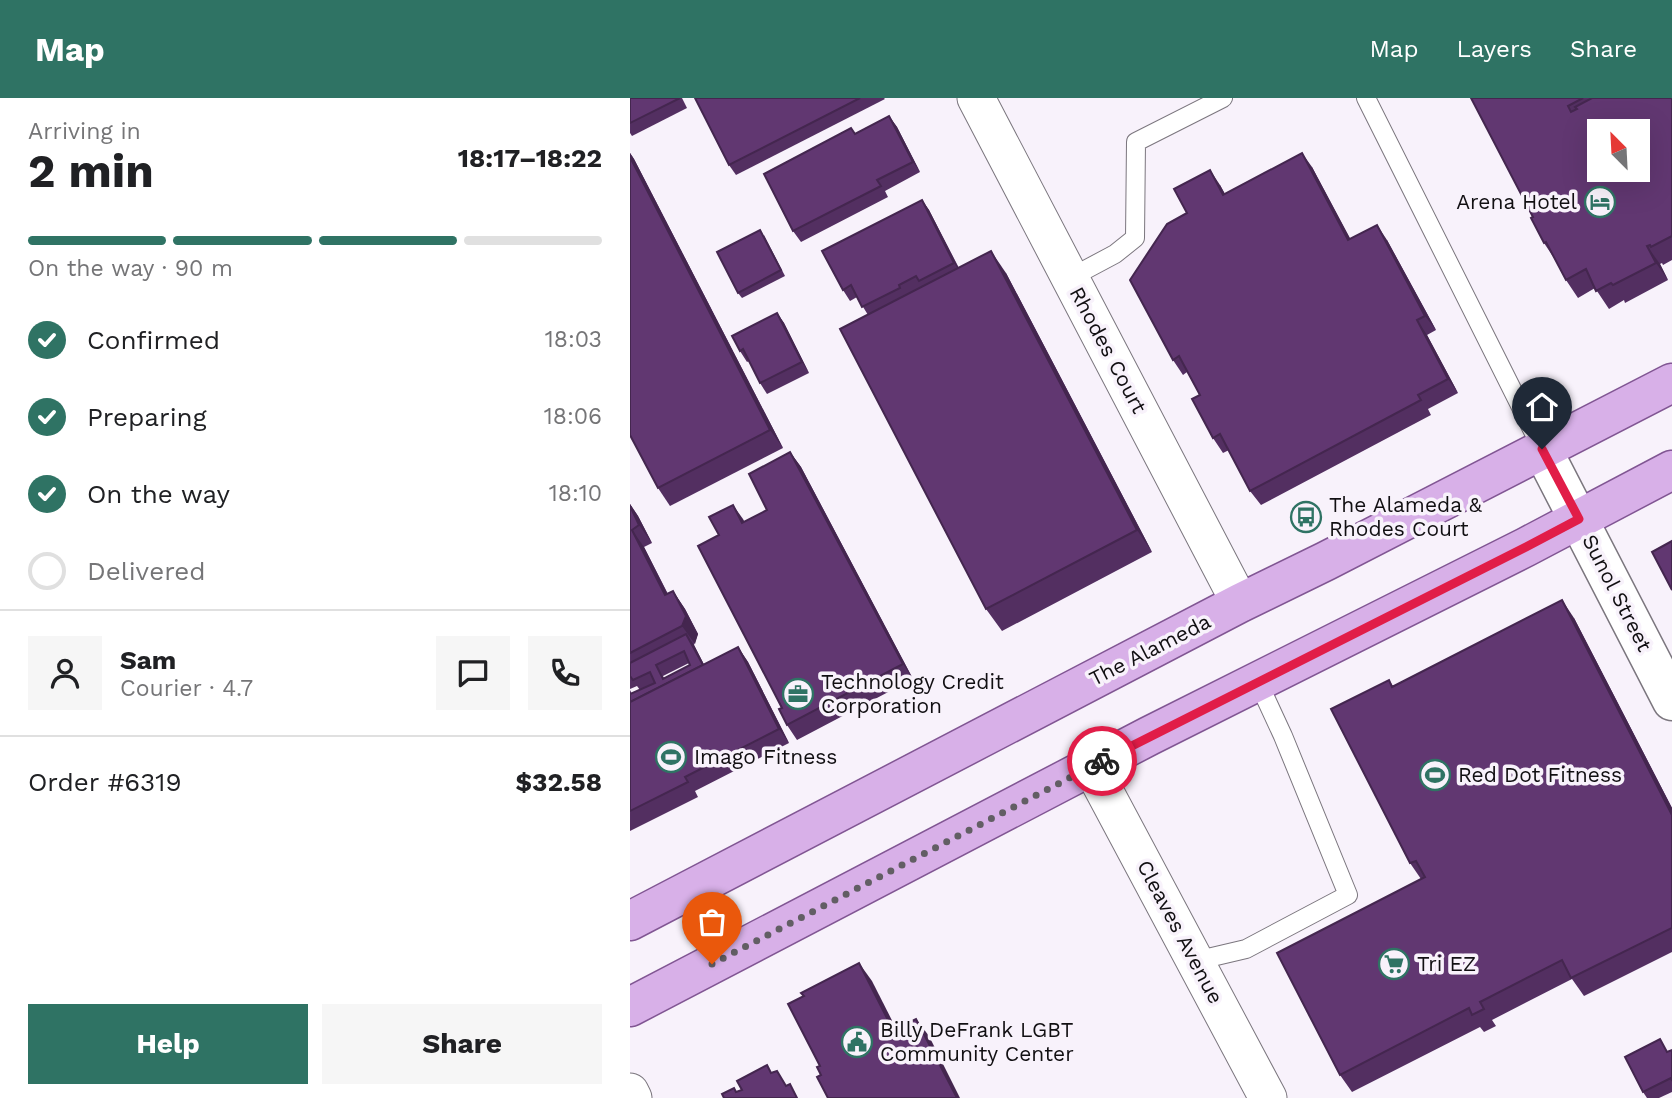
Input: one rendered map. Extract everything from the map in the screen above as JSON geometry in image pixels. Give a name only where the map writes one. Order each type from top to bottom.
[{"type":"main road","name":"The Alameda","points":[[630,920],[1240,603],[1672,383]]},
{"type":"main road","points":[[630,1007],[1091,766],[1526,547],[1672,470]]},
{"type":"street","name":"Rhodes Court","points":[[976,98],[1240,603]]},
{"type":"street","name":"Sunol Street","points":[[1542,449],[1672,701]]},
{"type":"street","name":"Cleaves Avenue","points":[[1091,766],[1268,1098]]},
{"type":"street","points":[[630,1092],[633,1098]]},
{"type":"lane","points":[[1070,278],[1115,254],[1135,237],[1136,142],[1223,98]]},
{"type":"lane","points":[[1366,98],[1542,449]]},
{"type":"lane","points":[[1195,961],[1246,949],[1348,895],[1258,682]]},
{"type":"building","points":[[630,98],[680,98],[630,123]]},
{"type":"building","points":[[695,98],[860,98],[729,165]]},
{"type":"building","name":"Arena Hotel","points":[[1471,98],[1583,98],[1568,106],[1571,112],[1592,98],[1672,98],[1672,236],[1651,247],[1647,246],[1656,263],[1596,291],[1586,269],[1566,280],[1531,218],[1533,217]]},
{"type":"building","points":[[889,116],[913,162],[877,180],[881,186],[793,231],[764,174],[851,128],[855,134]]},
{"type":"building","points":[[1302,153],[1348,240],[1377,225],[1425,316],[1417,320],[1448,379],[1418,395],[1421,400],[1250,491],[1220,434],[1213,438],[1192,399],[1200,395],[1179,356],[1173,360],[1130,280],[1167,224],[1187,213],[1174,189],[1210,170],[1223,195]]},
{"type":"building","points":[[630,157],[770,430],[658,488],[630,435]]},
{"type":"building","points":[[922,200],[954,263],[919,281],[916,276],[899,285],[900,288],[862,307],[851,285],[843,290],[822,251]]},
{"type":"building","points":[[760,230],[781,270],[738,293],[717,252]]},
{"type":"building","points":[[991,251],[1137,530],[986,609],[840,329]]},
{"type":"building","points":[[777,313],[802,362],[760,383],[743,349],[740,351],[732,336]]},
{"type":"building","points":[[790,452],[903,664],[787,725],[779,709],[782,708],[698,546],[719,535],[709,517],[733,505],[742,523],[767,510],[749,474]]},
{"type":"building","points":[[630,506],[639,525],[632,530],[665,595],[673,591],[686,616],[682,626],[630,653]]},
{"type":"building","points":[[1672,541],[1672,590],[1652,552]]},
{"type":"building","points":[[1562,600],[1672,815],[1672,928],[1571,978],[1562,960],[1480,1002],[1484,1009],[1472,1015],[1469,1008],[1340,1075],[1277,953],[1425,877],[1416,861],[1410,863],[1331,709],[1389,680],[1392,687]]},
{"type":"building","points":[[686,634],[703,665],[630,702],[630,694],[655,683],[650,672],[633,680],[630,676],[630,663]],"holes":[[[684,651],[690,665],[663,679],[656,665]]]},
{"type":"building","points":[[738,647],[779,729],[685,777],[688,782],[630,811],[630,702]]},
{"type":"building","name":"Billy DeFrank LGBT Community Center","points":[[859,963],[893,1030],[916,1019],[957,1098],[828,1098],[817,1077],[821,1075],[817,1067],[820,1066],[788,1004],[804,996],[801,993]]},
{"type":"building","points":[[1660,1039],[1667,1052],[1672,1050],[1672,1081],[1671,1078],[1643,1092],[1625,1057]]},
{"type":"building","points":[[767,1065],[771,1073],[777,1071],[786,1086],[790,1084],[797,1098],[724,1098],[722,1094],[734,1088],[736,1092],[742,1090],[737,1081]]},
{"type":"way so far","points":[[712,964],[1102,761]]},
{"type":"place","name":"Arena Hotel","points":[[1600,202]]},
{"type":"place","name":"The Alameda & Rhodes Court","points":[[1306,517]]},
{"type":"place","name":"Technology Credit Corporation","points":[[798,694]]},
{"type":"place","name":"Imago Fitness","points":[[671,757]]},
{"type":"place","name":"Red Dot Fitness","points":[[1435,775]]},
{"type":"place","name":"Tri EZ","points":[[1394,964]]},
{"type":"place","name":"Billy DeFrank LGBT Community Center","points":[[857,1042]]},
{"type":"route","points":[[1102,761],[1579,519],[1542,449]]}]
